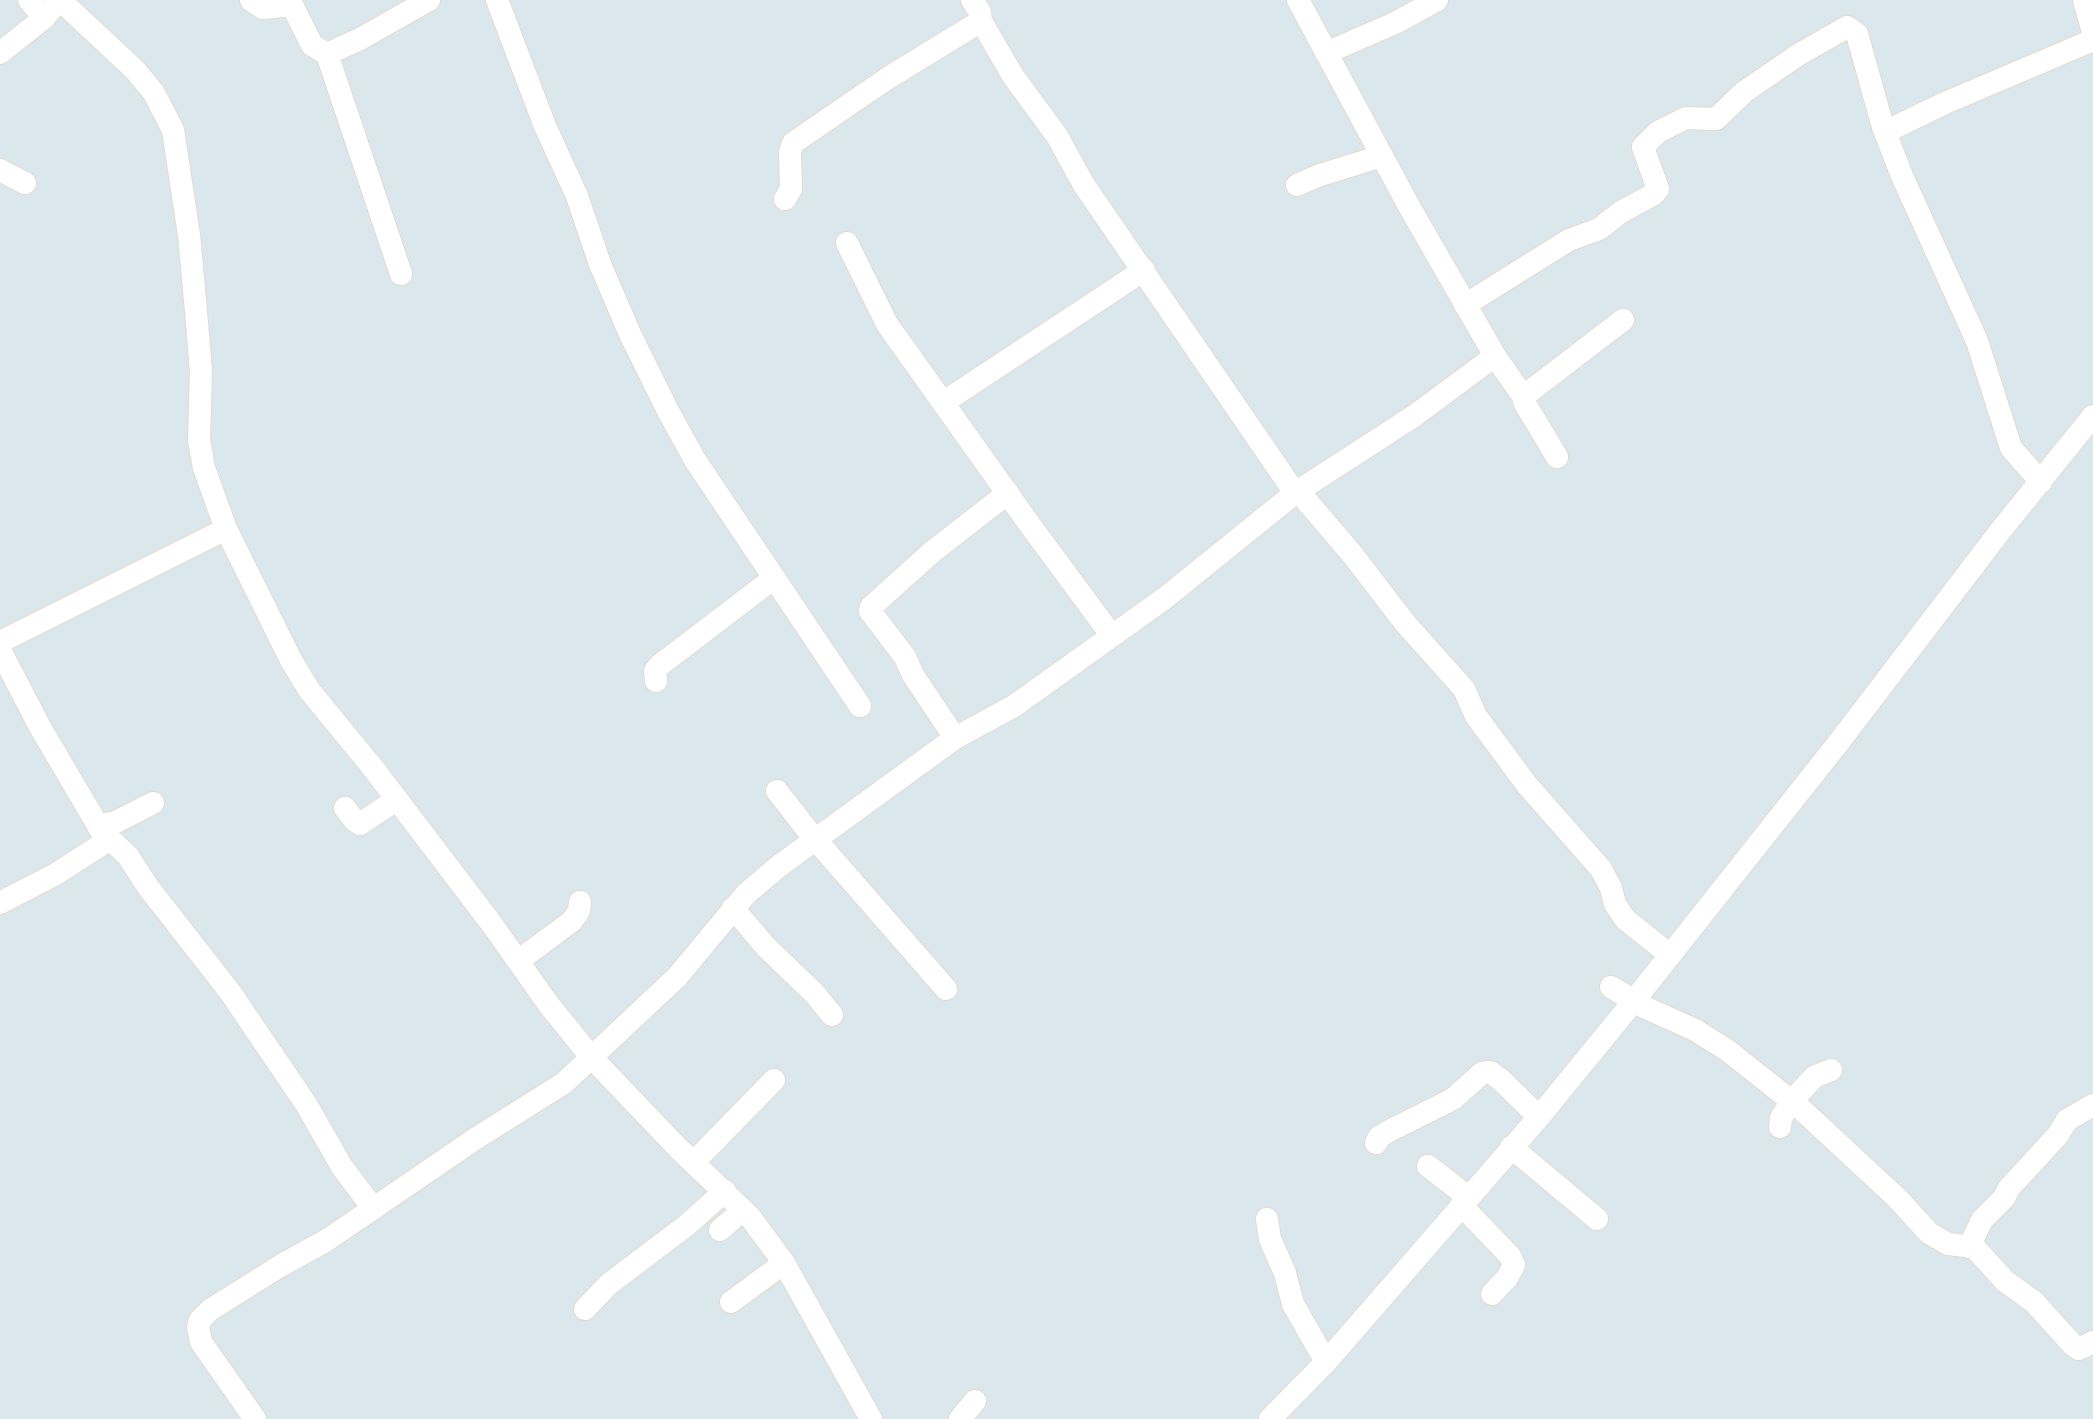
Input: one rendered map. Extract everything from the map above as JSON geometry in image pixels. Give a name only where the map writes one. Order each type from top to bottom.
[{"type":"street","points":[[29,0],[44,18]]},
{"type":"street","points":[[251,0],[263,8],[292,5],[312,45],[327,54],[401,274]]},
{"type":"street","points":[[327,54],[429,0]]},
{"type":"street","points":[[497,0],[545,126],[577,196],[600,264],[641,359],[695,460],[860,706]]},
{"type":"street","points":[[972,0],[1013,76],[1062,143],[1084,185],[1291,486],[1464,689],[1476,716],[1518,774],[1601,869],[1615,904],[1625,919],[1670,955]]},
{"type":"street","points":[[1298,0],[1465,305],[1495,356],[1523,394],[1524,402],[1557,457]]},
{"type":"street","points":[[1326,53],[1395,23],[1437,0]]},
{"type":"street","points":[[2084,0],[2093,32]]},
{"type":"street","points":[[0,53],[62,2],[135,70],[154,93],[173,130],[189,235],[201,372],[199,440],[210,489],[222,530],[278,635],[309,690],[387,806],[518,961],[592,1058],[694,1162],[731,1220],[781,1266],[871,1419]]},
{"type":"street","points":[[785,199],[791,189],[790,152],[793,143],[877,85],[981,21]]},
{"type":"street","points":[[1465,305],[1569,240],[1599,229],[1621,212],[1654,194],[1658,189],[1643,147],[1658,132],[1686,118],[1716,119],[1744,92],[1798,55],[1847,27],[1857,34],[1885,132],[1902,176],[1977,341],[2011,448],[2041,482]]},
{"type":"street","points":[[1885,132],[2093,40]]},
{"type":"street","points":[[2064,59],[2093,47]]},
{"type":"street","points":[[1297,185],[1382,156]]},
{"type":"street","points":[[0,170],[25,183]]},
{"type":"street","points":[[847,243],[887,324],[1106,627]]},
{"type":"street","points":[[944,402],[1144,270]]},
{"type":"street","points":[[1523,394],[1623,320]]},
{"type":"street","points":[[255,1419],[197,1333],[200,1320],[210,1310],[327,1240],[564,1083],[677,977],[733,908],[807,829],[947,727],[1014,706],[1106,627],[1165,598],[1291,486],[1414,416],[1495,356]]},
{"type":"street","points":[[1270,1419],[1520,1155],[1539,1117],[1646,1008],[1670,955],[2093,416]]},
{"type":"street","points":[[947,727],[913,675],[905,657],[872,614],[871,607],[932,552],[1008,493]]},
{"type":"street","points":[[0,642],[222,530]]},
{"type":"street","points":[[656,681],[655,671],[660,665],[774,578]]},
{"type":"street","points":[[0,650],[40,727],[102,833],[128,856],[148,887],[230,992],[306,1104],[342,1167],[373,1208]]},
{"type":"street","points":[[777,791],[946,989]]},
{"type":"street","points":[[0,903],[56,874],[116,822],[153,803]]},
{"type":"street","points":[[345,808],[360,824],[387,806]]},
{"type":"street","points":[[518,961],[572,921],[579,911],[580,902]]},
{"type":"street","points":[[733,908],[832,1015]]},
{"type":"street","points":[[1611,987],[1712,1040],[1791,1102],[1897,1198],[1929,1233],[1948,1244],[1974,1247],[2005,1281],[2034,1302],[2079,1349],[2093,1342]]},
{"type":"street","points":[[1780,1127],[1781,1118],[1791,1102],[1814,1077],[1831,1070]]},
{"type":"street","points":[[1376,1143],[1379,1137],[1391,1130],[1453,1099],[1482,1073],[1490,1072],[1501,1080],[1539,1117]]},
{"type":"street","points":[[694,1162],[774,1080]]},
{"type":"street","points":[[1969,1247],[1982,1220],[2058,1135],[2067,1120],[2093,1105]]},
{"type":"street","points":[[1520,1155],[1597,1219]]},
{"type":"street","points":[[1428,1166],[1510,1256],[1514,1265],[1492,1294]]},
{"type":"street","points":[[585,1309],[609,1284],[716,1200]]},
{"type":"street","points":[[1267,1219],[1270,1239],[1285,1273],[1293,1304],[1326,1362]]},
{"type":"street","points":[[731,1302],[781,1266]]},
{"type":"street","points":[[960,1419],[975,1401]]}]
